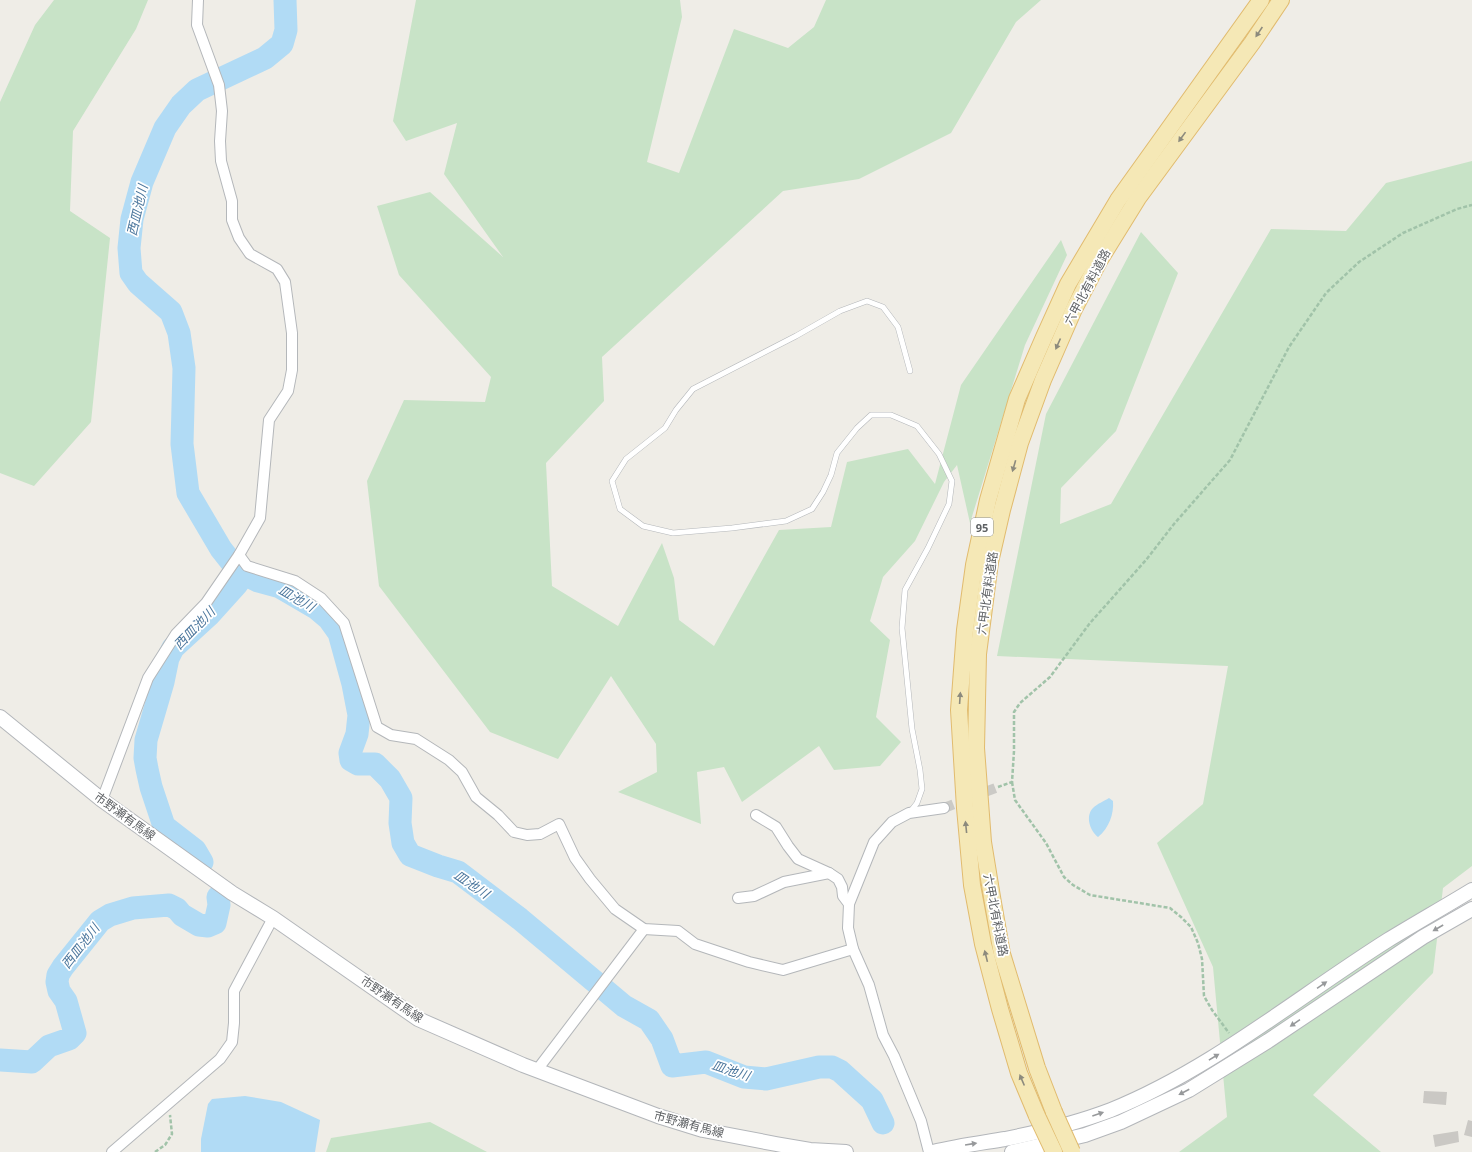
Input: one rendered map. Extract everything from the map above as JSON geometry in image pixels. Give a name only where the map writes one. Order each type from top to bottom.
[{"type":"main road","name":"六甲北有料道路","points":[[1054,1152],[1018,1073],[983,944],[972,885],[965,808],[959,710],[965,630],[974,565],[988,500],[1017,399],[1068,284],[1118,200],[1261,0]]},
{"type":"main road","name":"六甲北有料道路","points":[[1072,1152],[1054,1112],[1037,1068],[1002,954],[983,842],[976,748],[978,654],[990,562],[1020,443],[1042,380],[1074,309],[1099,261],[1138,198],[1252,43],[1281,0]]},
{"type":"street","points":[[102,800],[148,678],[176,634],[206,603],[238,556],[260,518],[269,420],[288,391],[292,370],[292,333],[285,282],[277,269],[250,254],[239,238],[232,220],[232,201],[221,161],[220,142],[222,111],[218,85],[197,25],[198,0]]},
{"type":"street","points":[[238,556],[247,566],[295,581],[321,598],[344,623],[377,728],[391,735],[416,739],[449,760],[462,772],[476,797],[514,832],[527,835],[540,834],[559,824],[575,858],[590,879],[615,909],[644,929],[678,931],[695,944],[749,962],[783,970],[854,949]]},
{"type":"street","name":"市野瀬有馬線","points":[[0,717],[102,800],[232,894],[273,918],[418,1019],[537,1070],[658,1116],[703,1130],[778,1148],[846,1152]]},
{"type":"street","points":[[929,1152],[921,1121],[894,1056],[883,1035],[869,985],[854,949],[848,928],[849,904],[874,842],[892,822],[909,813],[944,808]]},
{"type":"street","points":[[756,815],[776,827],[798,859],[838,878],[842,887],[843,896],[849,904]]},
{"type":"street","points":[[738,898],[754,896],[784,882],[829,873]]},
{"type":"street","points":[[933,1152],[958,1146],[1038,1132],[1109,1110],[1139,1098],[1182,1076],[1237,1043],[1388,940],[1472,890]]},
{"type":"street","points":[[1012,1152],[1085,1135],[1121,1122],[1189,1090],[1268,1041],[1424,937],[1472,909]]},
{"type":"street","points":[[112,1152],[220,1059],[232,1042],[234,1024],[234,991],[273,918]]},
{"type":"street","points":[[537,1070],[644,929]]},
{"type":"lane","points":[[909,813],[917,803],[922,789],[912,729],[902,628],[905,590],[928,548],[949,504],[952,481],[939,454],[917,426],[891,414],[871,415],[857,428],[837,453],[831,475],[823,492],[812,509],[786,521],[732,528],[673,533],[643,526],[620,509],[612,481],[626,459],[665,428],[676,410],[693,389],[840,311],[867,301],[883,307],[898,327],[910,370]]},
{"type":"path","points":[[1237,1043],[1212,1010],[1204,996],[1202,959],[1198,943],[1191,927],[1182,917],[1170,908],[1090,895],[1073,885],[1064,877],[1046,843],[1015,800],[1012,782],[1014,712],[1020,703],[1050,677],[1090,623],[1146,560],[1174,524],[1230,460],[1289,347],[1326,293],[1359,262],[1403,233],[1457,210],[1472,206]]},
{"type":"path","points":[[998,787],[1012,782]]},
{"type":"path","points":[[155,1152],[172,1134],[172,1124],[168,1103]]},
{"type":"green space","points":[[54,0],[148,0],[136,29],[73,131],[70,211],[110,238],[91,422],[34,486],[0,473],[0,102],[35,25]]},
{"type":"green space","points":[[416,0],[680,0],[682,17],[647,162],[679,173],[734,29],[788,48],[814,27],[826,0],[1041,0],[1016,22],[951,133],[859,179],[783,191],[602,357],[604,401],[546,463],[552,586],[618,626],[662,543],[674,578],[679,620],[714,646],[779,530],[831,527],[847,462],[908,449],[935,484],[961,385],[1061,240],[1067,255],[1025,345],[970,523],[957,465],[944,482],[915,541],[883,577],[870,621],[890,640],[876,717],[901,742],[880,766],[834,770],[819,746],[742,802],[724,767],[697,772],[701,824],[618,792],[657,772],[656,744],[611,676],[558,759],[490,732],[379,586],[367,481],[404,400],[485,402],[491,377],[399,275],[377,206],[430,192],[503,257],[444,174],[457,123],[406,141],[393,121]]},
{"type":"green space","points":[[1472,161],[1472,866],[1443,888],[1433,973],[1313,1095],[1381,1152],[1179,1152],[1227,1117],[1213,967],[1157,843],[1203,804],[1228,666],[997,656],[1046,414],[1141,232],[1178,273],[1116,431],[1061,488],[1060,524],[1111,504],[1271,229],[1346,231],[1386,183]]},
{"type":"green space","points":[[430,1122],[487,1152],[326,1152],[331,1138]]},
{"type":"water","points":[[1109,798],[1113,801],[1112,816],[1108,825],[1098,837],[1091,827],[1089,815],[1095,807]]},
{"type":"water","points":[[245,1096],[281,1102],[320,1120],[315,1152],[201,1152],[201,1139],[208,1104],[212,1099]]},
{"type":"building","points":[[1424,1091],[1447,1092],[1446,1105],[1423,1103]]},
{"type":"building","points":[[1468,1120],[1472,1121],[1472,1137],[1464,1135]]},
{"type":"building","points":[[1458,1131],[1459,1142],[1435,1147],[1433,1135]]},
{"type":"waterway","name":"皿池川","points":[[285,0],[286,30],[282,44],[265,58],[197,90],[181,105],[165,128],[142,182],[132,219],[129,248],[131,273],[138,283],[171,312],[179,333],[184,368],[182,444],[188,493],[221,549],[232,563],[244,574],[258,581],[280,587],[316,608],[329,619],[339,633],[353,684],[359,715],[357,734],[350,753],[351,760],[358,764],[375,764],[390,779],[401,798],[400,823],[403,843],[410,855],[458,872],[520,919],[624,1006],[649,1020],[662,1039],[672,1066],[706,1062],[744,1077],[766,1079],[819,1067],[832,1067],[840,1071],[872,1100],[883,1123]]},
{"type":"waterway","name":"西皿池川","points":[[202,862],[195,850],[164,826],[151,787],[147,769],[145,758],[146,740],[163,682],[168,658],[173,648],[209,615],[244,574]]},
{"type":"waterway","name":"西皿池川","points":[[0,1060],[32,1062],[49,1046],[69,1039],[75,1033],[66,1001],[59,991],[57,982],[58,975],[100,921],[110,915],[133,908],[169,905],[199,925],[208,926],[215,923],[219,905],[218,897]]},
{"type":"tunnel","points":[[944,808],[998,787]]}]
